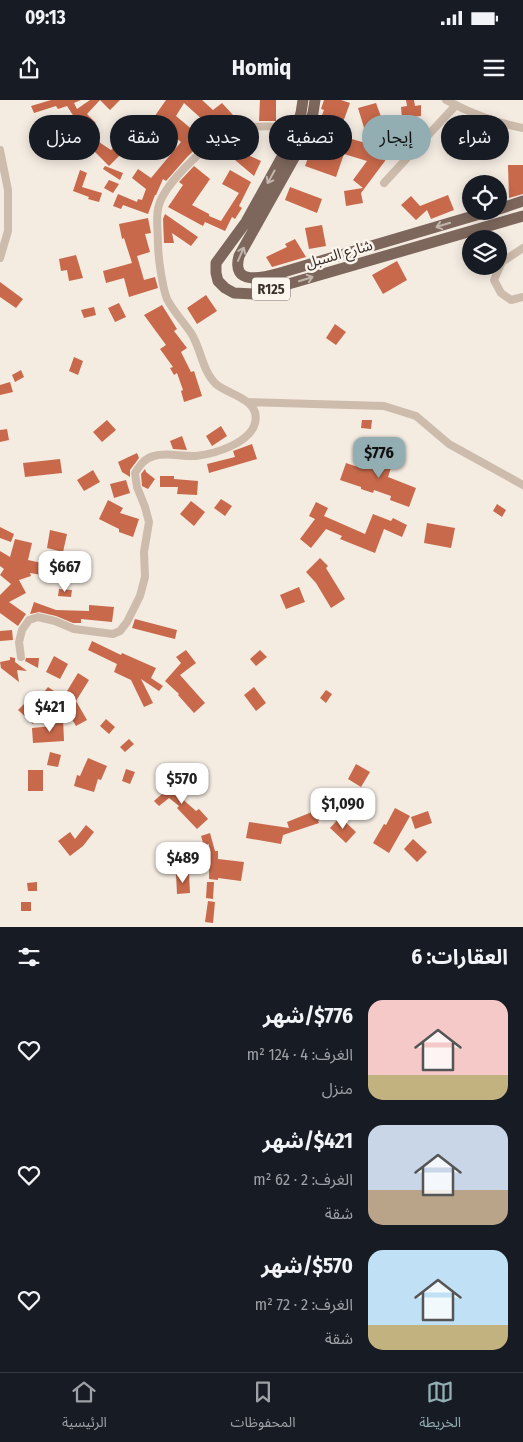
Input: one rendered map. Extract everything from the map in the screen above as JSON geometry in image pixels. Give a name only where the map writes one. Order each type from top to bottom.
[{"type":"main road","name":"شارع السبل","points":[[301,115],[303,100]]},
{"type":"main road","name":"شارع السبل","points":[[312,115],[315,100]]},
{"type":"main road","name":"شارع السبل","points":[[280,160],[246,222],[216,263],[218,281],[234,293],[254,294],[523,216]]},
{"type":"main road","name":"شارع السبل","points":[[293,160],[239,256],[238,271],[242,276],[261,278],[280,274],[462,219]]},
{"type":"main road","points":[[507,206],[523,201]]},
{"type":"street","points":[[446,100],[509,126],[523,128]]},
{"type":"street","points":[[384,183],[456,105]]},
{"type":"street","points":[[21,657],[19,642],[22,630],[29,620],[38,617],[55,621],[74,629],[113,634],[120,632],[127,622],[140,596],[145,577],[144,552],[148,522],[145,507],[137,487],[135,473],[142,461],[154,456],[195,456],[222,449],[244,439],[252,432],[256,420],[248,402],[214,383],[206,369],[192,334],[167,298],[158,258],[158,208],[170,184],[187,165],[223,132],[235,128],[269,129]]},
{"type":"street","points":[[0,150],[8,190],[8,231],[0,258]]},
{"type":"street","points":[[523,248],[502,262],[494,280],[500,293],[511,300],[523,297]]},
{"type":"street","points":[[248,402],[384,406],[402,411],[416,416],[449,444],[523,486]]},
{"type":"building","points":[[51,100],[81,100],[74,103],[77,109],[90,100],[100,100],[88,115],[73,115],[67,106],[58,109],[56,106],[34,113],[31,106]]},
{"type":"building","points":[[100,100],[120,100],[110,110]]},
{"type":"building","points":[[166,100],[202,100],[213,110],[222,103],[233,115],[197,115],[184,103],[177,115],[156,115]]},
{"type":"building","points":[[260,100],[276,100],[276,115],[269,115],[269,121],[259,121]]},
{"type":"building","points":[[324,100],[341,100],[350,103],[346,115],[322,115],[324,110],[321,109]]},
{"type":"building","points":[[406,100],[414,100],[415,106],[421,105],[421,115],[402,115],[401,107],[407,106]]},
{"type":"building","points":[[376,103],[380,115],[362,115],[362,121],[358,108]]},
{"type":"building","points":[[178,118],[188,126],[188,156],[166,181],[163,179],[148,214],[123,205],[121,209],[113,206],[118,194],[137,202],[138,199],[142,200],[146,189],[132,178],[138,169],[151,178],[166,160],[178,160],[178,146],[181,142],[178,140]]},
{"type":"building","points":[[352,139],[362,142],[362,159],[352,156]]},
{"type":"building","points":[[100,143],[110,149],[110,160],[115,160],[109,166],[100,157]]},
{"type":"building","points":[[235,160],[261,161],[254,176]]},
{"type":"building","points":[[307,160],[342,160],[336,177],[305,166]]},
{"type":"building","points":[[364,160],[385,160],[361,193],[363,203],[346,206],[344,191],[363,188],[353,180],[367,161]]},
{"type":"building","points":[[508,165],[523,165],[523,194],[509,198]]},
{"type":"building","points":[[105,166],[123,173],[120,180],[103,169]]},
{"type":"building","points":[[194,166],[210,179],[192,205],[221,221],[239,193],[222,184],[230,170],[251,182],[239,206],[242,208],[235,219],[232,217],[225,231],[205,222],[203,226],[168,207],[183,185],[179,182]]},
{"type":"building","points":[[80,170],[87,173],[82,187],[102,193],[99,202],[88,199],[89,197],[73,191]]},
{"type":"building","points":[[109,180],[119,184],[113,193],[104,188]]},
{"type":"building","points":[[290,187],[322,199],[317,213],[285,200]]},
{"type":"building","points":[[448,195],[454,210],[431,219],[427,210],[416,220],[401,205],[411,196],[420,206]]},
{"type":"building","points":[[165,214],[198,237],[191,246],[172,233],[174,243],[164,243],[163,219]]},
{"type":"building","points":[[148,218],[151,233],[145,234],[150,252],[137,256],[144,280],[155,277],[158,288],[129,297],[124,278],[106,283],[103,271],[132,263],[124,238],[122,239],[119,224]]},
{"type":"building","points":[[322,225],[326,246],[309,249],[305,228]]},
{"type":"building","points":[[295,239],[306,257],[272,267],[266,257],[287,247],[285,244]]},
{"type":"building","points":[[76,255],[83,278],[69,281],[67,270],[61,271],[59,259]]},
{"type":"building","points":[[397,261],[407,280],[383,294],[372,275]]},
{"type":"building","points":[[0,282],[23,299],[16,308],[0,297]]},
{"type":"building","points":[[206,295],[217,311],[197,324],[187,308]]},
{"type":"building","points":[[119,303],[126,317],[115,322],[108,308]]},
{"type":"building","points":[[162,305],[177,329],[174,331],[187,348],[181,352],[191,372],[194,371],[202,396],[184,402],[181,391],[183,390],[177,373],[174,375],[170,368],[173,367],[160,349],[166,345],[144,315]]},
{"type":"building","points":[[94,307],[96,315],[84,318],[81,310]]},
{"type":"building","points":[[335,324],[346,332],[336,345],[326,338]]},
{"type":"building","points":[[74,357],[83,361],[78,375],[69,371]]},
{"type":"building","points":[[21,370],[24,377],[15,382],[12,375]]},
{"type":"building","points":[[10,382],[13,392],[0,395],[0,385]]},
{"type":"building","points":[[107,420],[116,430],[102,442],[93,432]]},
{"type":"building","points":[[362,420],[372,420],[371,429],[361,428]]},
{"type":"building","points":[[221,426],[227,436],[212,446],[206,436]]},
{"type":"building","points":[[7,429],[9,440],[0,442],[0,430]]},
{"type":"building","points":[[182,436],[187,450],[173,449],[170,441]]},
{"type":"building","points":[[252,444],[257,459],[209,473],[207,464],[235,457],[233,451]]},
{"type":"building","points":[[371,449],[394,458],[388,477],[416,488],[409,507],[390,500],[391,496],[374,490],[373,493],[340,480],[346,463],[364,469]]},
{"type":"building","points":[[137,453],[139,458],[130,470],[130,477],[122,472],[118,462]]},
{"type":"building","points":[[60,459],[62,473],[25,477],[23,463]]},
{"type":"building","points":[[145,469],[155,479],[148,489],[142,486],[141,474]]},
{"type":"building","points":[[93,470],[100,482],[84,491],[77,480]]},
{"type":"building","points":[[160,476],[174,476],[174,479],[198,481],[197,495],[177,494],[178,487],[160,487]]},
{"type":"building","points":[[126,480],[130,493],[114,498],[110,484]]},
{"type":"building","points":[[221,499],[232,506],[225,516],[214,508]]},
{"type":"building","points":[[108,500],[123,508],[120,513],[139,519],[133,537],[119,532],[119,529],[99,519]]},
{"type":"building","points":[[191,501],[205,512],[194,526],[180,514]]},
{"type":"building","points":[[316,502],[328,508],[324,516],[365,534],[373,514],[391,521],[393,518],[407,525],[402,537],[384,529],[375,553],[340,539],[342,536],[326,529],[311,548],[300,539],[315,519],[309,516]]},
{"type":"building","points":[[497,504],[506,510],[502,517],[493,511]]},
{"type":"building","points":[[427,523],[455,528],[451,548],[424,543]]},
{"type":"building","points":[[0,527],[14,534],[11,542],[0,538]]},
{"type":"building","points":[[50,530],[67,534],[63,552],[47,548]]},
{"type":"building","points":[[15,539],[32,543],[28,560],[56,566],[54,577],[30,573],[31,576],[19,580],[26,593],[9,602],[26,614],[18,626],[0,613],[0,595],[11,584],[0,575],[4,569],[0,566],[0,551],[10,557]]},
{"type":"building","points":[[320,558],[328,566],[326,568],[345,599],[331,608],[316,583],[306,572]]},
{"type":"building","points":[[299,587],[305,602],[286,609],[280,595]]},
{"type":"building","points":[[59,589],[72,590],[71,597],[58,596]]},
{"type":"building","points":[[34,602],[56,610],[89,611],[89,605],[114,607],[112,622],[81,619],[81,623],[73,623],[39,612],[30,614]]},
{"type":"building","points":[[135,619],[177,630],[175,639],[132,628]]},
{"type":"building","points":[[12,630],[13,640],[0,641],[0,631]]},
{"type":"building","points":[[92,641],[121,655],[122,653],[156,668],[151,678],[163,686],[159,691],[141,679],[153,703],[144,707],[131,680],[114,672],[117,664],[88,650]]},
{"type":"building","points":[[186,650],[196,663],[180,675],[205,703],[194,713],[179,694],[165,681],[181,663],[176,657]]},
{"type":"building","points":[[260,650],[267,657],[256,666],[250,659]]},
{"type":"building","points":[[54,656],[68,664],[60,679],[46,672]]},
{"type":"building","points":[[10,657],[15,658],[15,662],[27,671],[17,670],[19,682],[1,668],[0,662],[10,660]]},
{"type":"building","points":[[26,658],[39,658],[38,668],[25,661]]},
{"type":"building","points":[[78,673],[89,680],[76,701],[87,720],[76,726],[61,701]]},
{"type":"building","points":[[48,687],[54,691],[48,703],[40,697]]},
{"type":"building","points":[[254,687],[266,703],[256,711],[244,695]]},
{"type":"building","points":[[326,690],[332,694],[326,703],[320,698]]},
{"type":"building","points":[[26,702],[40,716],[33,724],[18,710]]},
{"type":"building","points":[[53,718],[63,718],[64,741],[33,743],[32,728],[54,727]]},
{"type":"building","points":[[106,719],[115,727],[109,734],[100,726]]},
{"type":"building","points":[[129,739],[134,744],[125,752],[120,747]]},
{"type":"building","points":[[50,752],[61,755],[58,767],[47,765]]},
{"type":"building","points":[[88,758],[107,766],[101,780],[98,779],[94,792],[74,786],[77,775],[80,776]]},
{"type":"building","points":[[356,764],[370,772],[361,787],[348,779]]},
{"type":"building","points":[[126,769],[135,772],[130,784],[122,781]]},
{"type":"building","points":[[28,770],[43,770],[43,791],[28,791]]},
{"type":"building","points":[[170,781],[183,791],[179,796],[196,811],[199,809],[208,819],[197,829],[177,808],[179,806],[169,798],[159,806],[154,801],[163,793],[161,792]]},
{"type":"building","points":[[343,793],[349,800],[318,821],[319,823],[283,835],[281,844],[246,838],[249,822],[289,828],[287,822],[322,808],[320,806],[330,799],[332,801]]},
{"type":"building","points":[[395,808],[410,816],[389,853],[373,843]]},
{"type":"building","points":[[428,811],[432,823],[415,829],[411,817]]},
{"type":"building","points":[[340,817],[356,832],[346,843],[330,828]]},
{"type":"building","points":[[86,825],[94,832],[83,846],[70,856],[58,841],[70,832],[75,839]]},
{"type":"building","points":[[210,833],[215,851],[218,851],[218,859],[244,862],[241,881],[218,878],[218,880],[209,879],[209,844],[204,846],[201,836]]},
{"type":"building","points":[[413,839],[427,852],[417,862],[404,849]]},
{"type":"building","points":[[189,873],[190,893],[177,894],[176,874]]},
{"type":"building","points":[[37,882],[37,891],[28,891],[27,883]]},
{"type":"building","points":[[207,882],[214,882],[213,899],[206,898]]},
{"type":"building","points":[[208,901],[215,902],[213,923],[205,922]]},
{"type":"building","points":[[21,902],[31,902],[31,911],[21,911]]}]
